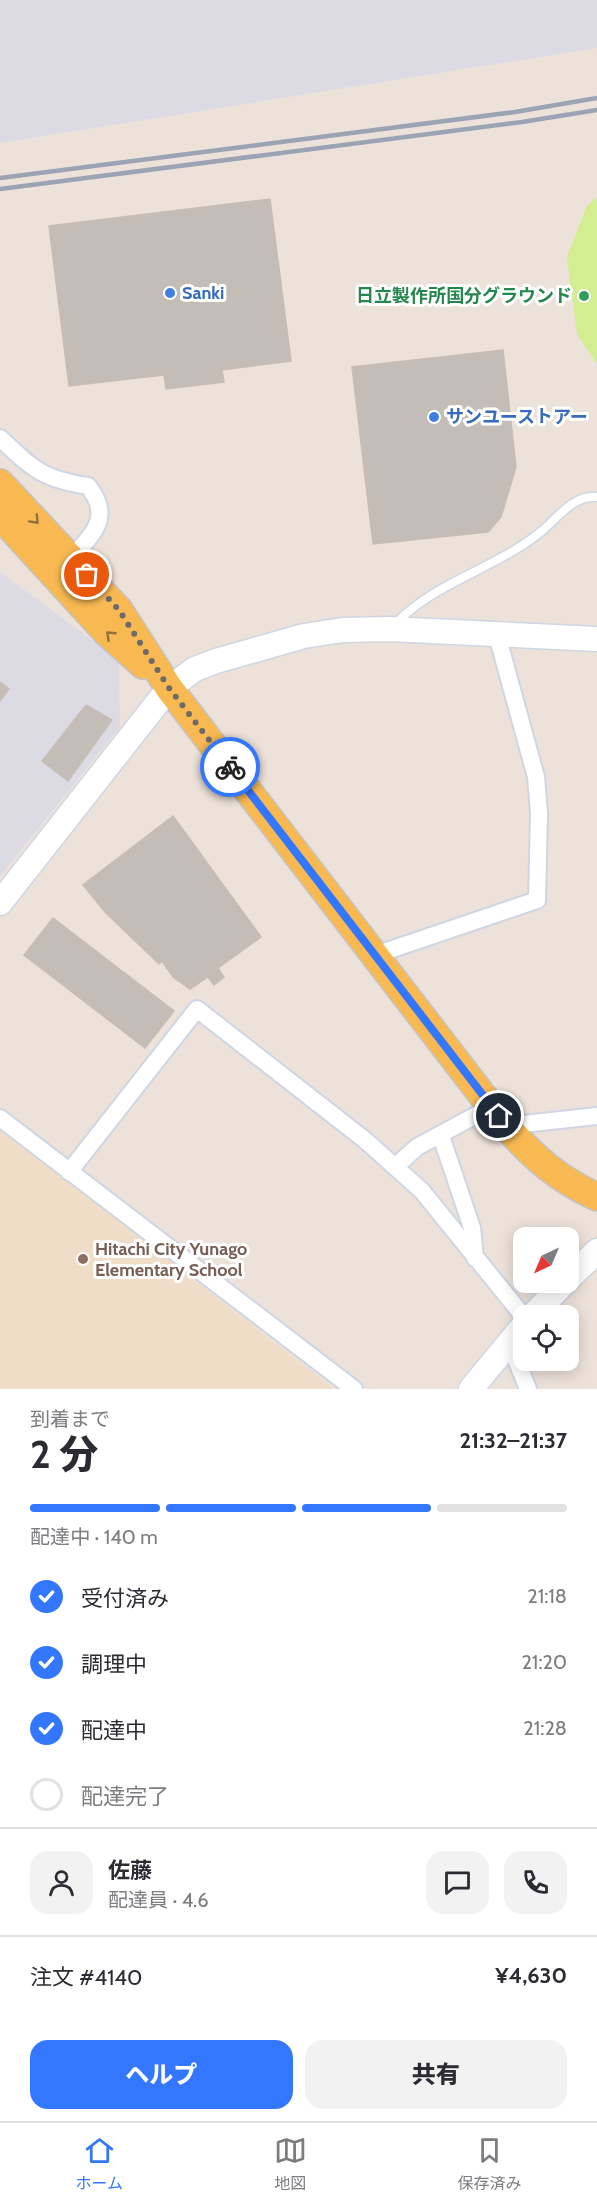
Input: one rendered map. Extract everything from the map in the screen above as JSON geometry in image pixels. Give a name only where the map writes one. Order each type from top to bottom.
[{"type":"main road","points":[[0,483],[119,610],[169,688],[532,1156],[575,1186],[597,1197]]},
{"type":"main road","points":[[5,530],[106,632],[169,688]]},
{"type":"street","points":[[0,438],[44,475],[63,482],[88,486],[99,500],[100,517],[92,535],[70,558]]},
{"type":"street","points":[[0,903],[169,688],[195,669],[304,636],[344,630],[390,629],[597,639]]},
{"type":"street","points":[[375,955],[537,900],[539,813],[536,777],[497,635]]},
{"type":"street","points":[[69,1172],[197,1009],[365,1140],[422,1191],[514,1305]]},
{"type":"street","points":[[395,1167],[417,1147],[441,1136],[499,1116],[597,1116]]},
{"type":"street","points":[[0,1118],[354,1389]]},
{"type":"street","points":[[441,1136],[472,1228],[475,1259]]},
{"type":"street","points":[[579,1268],[597,1251]]},
{"type":"street","points":[[543,1305],[554,1293]]},
{"type":"street","points":[[471,1389],[513,1338]]},
{"type":"street","points":[[524,1371],[528,1389]]},
{"type":"lane","points":[[390,629],[406,613],[444,588],[508,556],[542,531],[574,502],[597,497]]},
{"type":"shaded area","points":[[0,0],[597,0],[597,48],[0,143]]},
{"type":"shaded area","points":[[0,572],[119,660],[120,727],[0,876]]},
{"type":"shaded area","name":"Hitachi City Yunago Elementary School","points":[[0,1128],[333,1389],[0,1389]]},
{"type":"green space","name":"日立製作所国分グラウンド","points":[[597,197],[597,364],[577,334],[567,257],[587,206]]},
{"type":"building","name":"Sanki","points":[[270,199],[291,361],[222,370],[224,382],[166,389],[164,375],[69,386],[49,226]]},
{"type":"building","name":"サンユーストアー","points":[[503,350],[516,467],[501,517],[488,532],[373,544],[352,367]]},
{"type":"building","points":[[0,682],[9,689],[0,701]]},
{"type":"building","points":[[86,705],[112,720],[68,781],[42,761]]},
{"type":"building","points":[[173,816],[261,937],[218,968],[224,977],[214,985],[208,977],[190,989],[173,977],[162,961],[159,964],[105,912],[83,885]]},
{"type":"building","points":[[53,918],[174,1011],[145,1048],[24,955]]},
{"type":"railway","points":[[0,178],[515,112],[597,98]]},
{"type":"railway","points":[[0,189],[522,122],[597,110]]},
{"type":"way so far","points":[[87,575],[119,610],[169,688],[230,767]]},
{"type":"place","name":"Sanki","points":[[170,293]]},
{"type":"place","name":"日立製作所国分グラウンド","points":[[584,296]]},
{"type":"place","name":"サンユーストアー","points":[[434,417]]},
{"type":"place","name":"Hitachi City Yunago Elementary School","points":[[83,1259]]},
{"type":"route","points":[[230,767],[499,1116]]}]
